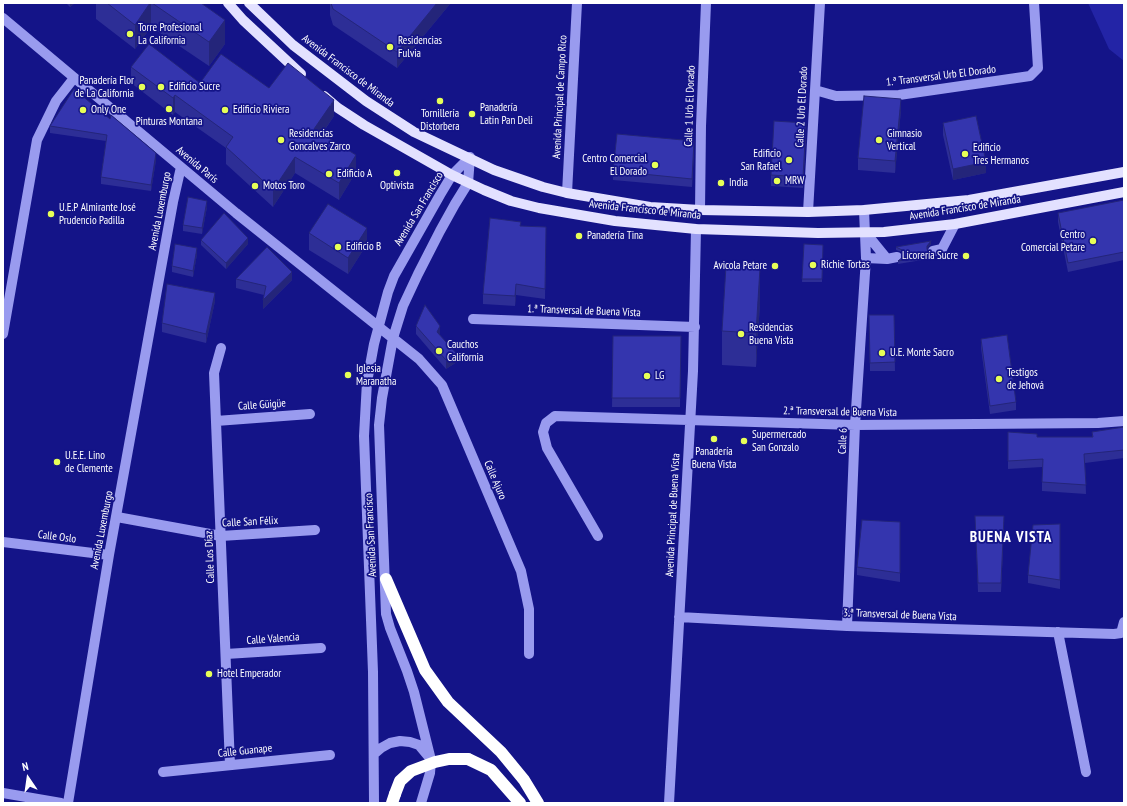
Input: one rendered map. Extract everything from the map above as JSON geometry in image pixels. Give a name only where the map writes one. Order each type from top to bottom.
[{"type":"highway","points":[[386,579],[425,670],[448,702],[501,752],[524,780],[538,803]]},
{"type":"highway","points":[[394,799],[400,781],[411,771],[434,762],[449,759],[468,759],[491,770],[520,803]]},
{"type":"main road","points":[[228,3],[243,20],[305,79]]},
{"type":"main road","name":"Avenida Francisco de Miranda","points":[[249,3],[293,45],[366,101],[414,132],[470,157],[494,170],[543,187],[567,193],[650,207],[700,210],[808,212],[864,210],[969,200],[1124,172]]},
{"type":"main road","name":"Avenida Francisco de Miranda","points":[[316,89],[338,108],[364,125],[468,183],[511,201],[539,208],[616,221],[696,229],[818,233],[865,232],[955,224],[1124,192]]},
{"type":"street","name":"Avenida Principal de Campo Rico","points":[[567,193],[577,3]]},
{"type":"street","name":"Calle 1 Urb El Dorado","points":[[700,210],[701,126],[706,3]]},
{"type":"street","name":"Calle 2 Urb El Dorado","points":[[808,212],[820,3]]},
{"type":"street","name":"1.ª Transversal Urb El Dorado","points":[[815,90],[836,96],[899,95],[1030,76],[1038,68],[1034,3]]},
{"type":"street","name":"Avenida París","points":[[3,18],[181,168],[393,338]]},
{"type":"street","points":[[3,334],[37,140],[56,101],[74,78]]},
{"type":"street","name":"Avenida San Francisco","points":[[374,803],[373,672],[364,436],[367,382],[388,292],[394,276],[452,175],[470,157]]},
{"type":"street","name":"Avenida San Francisco","points":[[421,803],[430,773],[431,760],[414,692],[386,614],[384,593],[386,579],[380,425],[382,398],[393,338],[403,306],[418,274],[455,204],[468,183],[470,157]]},
{"type":"street","name":"Avenida Luxemburgo","points":[[68,803],[109,556],[173,202],[181,168]]},
{"type":"street","name":"Calle 6","points":[[847,626],[855,426],[866,258],[864,210]]},
{"type":"street","points":[[933,251],[942,249],[955,224]]},
{"type":"street","name":"Avenida Principal de Buena Vista","points":[[670,803],[695,327],[696,229]]},
{"type":"street","points":[[865,232],[892,258],[866,258]]},
{"type":"street","name":"1.ª Transversal de Buena Vista","points":[[473,320],[695,327]]},
{"type":"street","name":"Calle Ajuro","points":[[393,338],[419,359],[442,385],[521,571],[529,609],[529,654]]},
{"type":"street","name":"Calle Los Díaz","points":[[221,348],[214,373],[230,765]]},
{"type":"street","name":"Calle Güigüe","points":[[216,421],[310,414]]},
{"type":"street","name":"2.ª Transversal de Buena Vista","points":[[598,536],[546,448],[543,432],[546,423],[555,416],[855,426],[1098,423],[1124,421]]},
{"type":"street","name":"Calle San Félix","points":[[116,517],[221,536],[315,530]]},
{"type":"street","name":"Calle Oslo","points":[[3,542],[109,556]]},
{"type":"street","name":"3.ª Transversal de Buena Vista","points":[[679,616],[847,626],[1114,634],[1121,633],[1124,622]]},
{"type":"street","points":[[1058,632],[1086,772]]},
{"type":"street","name":"Calle Valencia","points":[[226,654],[321,648]]},
{"type":"street","points":[[374,754],[380,748],[390,743],[400,741],[410,742],[420,745],[431,760]]},
{"type":"street","name":"Calle Guanape","points":[[163,772],[330,755]]},
{"type":"street","points":[[3,793],[61,803]]},
{"type":"shaded area","points":[[1088,3],[1124,3],[1124,61],[1109,49]]},
{"type":"building","points":[[107,3],[150,3],[135,25]]},
{"type":"building","points":[[152,3],[201,3],[225,20],[209,42]]},
{"type":"building","points":[[331,3],[437,3],[397,52],[333,9]]},
{"type":"building","points":[[149,44],[200,83],[221,54],[269,88],[288,63],[334,100],[314,129],[356,155],[339,183],[295,157],[273,190],[226,147],[233,137],[175,95],[173,98],[131,67]]},
{"type":"building","points":[[74,89],[110,119],[111,115],[156,153],[151,185],[101,177],[107,135],[50,126]]},
{"type":"building","name":"Gimnasio Vertical","points":[[864,96],[901,99],[895,161],[858,158]]},
{"type":"building","name":"Edificio Tres Hermanos","points":[[976,116],[986,162],[953,169],[943,123]]},
{"type":"building","name":"Edificio San Rafael","points":[[774,121],[806,123],[803,177],[771,175]]},
{"type":"building","name":"Centro Comercial El Dorado","points":[[617,134],[694,141],[692,179],[613,171]]},
{"type":"building","points":[[188,197],[207,201],[202,228],[183,225]]},
{"type":"building","name":"Centro Comercial Petare","points":[[1124,200],[1124,252],[1068,263],[1058,213]]},
{"type":"building","points":[[328,204],[367,228],[348,258],[309,233]]},
{"type":"building","points":[[224,213],[248,238],[226,263],[201,240]]},
{"type":"building","points":[[490,218],[521,222],[520,226],[546,227],[545,289],[516,284],[515,296],[483,294]]},
{"type":"building","points":[[931,241],[927,246],[927,249],[929,253],[934,255],[898,261],[903,257],[903,253],[902,250],[896,247]]},
{"type":"building","points":[[175,244],[197,248],[193,271],[172,266]]},
{"type":"building","name":"Richie Tortas","points":[[804,244],[823,245],[822,279],[802,279]]},
{"type":"building","points":[[267,247],[292,272],[263,300],[266,286],[236,279]]},
{"type":"building","points":[[726,266],[760,268],[756,333],[722,331]]},
{"type":"building","points":[[167,284],[215,293],[206,334],[162,323]]},
{"type":"building","points":[[425,305],[440,326],[437,332],[457,354],[446,360],[416,326]]},
{"type":"building","name":"U.E. Monte Sacro","points":[[869,315],[894,315],[895,362],[870,363]]},
{"type":"building","name":"Testigos de Jehová","points":[[1007,335],[1016,402],[990,406],[981,339]]},
{"type":"building","name":"LG","points":[[613,336],[681,336],[680,398],[612,398]]},
{"type":"building","points":[[1124,427],[1124,450],[1084,454],[1086,485],[1042,482],[1043,459],[1008,461],[1008,432],[1037,434],[1037,437],[1093,437],[1092,432]]},
{"type":"building","points":[[975,516],[1004,516],[1001,583],[978,583]]},
{"type":"building","points":[[862,520],[900,522],[900,573],[857,567]]},
{"type":"building","points":[[1060,524],[1060,580],[1028,575],[1033,525]]},
{"type":"place","name":"Torre Profesional La California","points":[[130,34]]},
{"type":"place","name":"Residencias Fulvia","points":[[390,47]]},
{"type":"place","name":"Panadería Flor de La California","points":[[142,87]]},
{"type":"place","name":"Edificio Sucre","points":[[161,87]]},
{"type":"place","name":"Tornillería Distorbera","points":[[440,101]]},
{"type":"place","name":"Pinturas Montana","points":[[169,109]]},
{"type":"place","name":"Only One","points":[[83,110]]},
{"type":"place","name":"Edificio Riviera","points":[[225,110]]},
{"type":"place","name":"Panadería Latin Pan Deli","points":[[472,114]]},
{"type":"place","name":"Residencias Goncalves Zarco","points":[[281,140]]},
{"type":"place","name":"Gimnasio Vertical","points":[[879,140]]},
{"type":"place","name":"Edificio Tres Hermanos","points":[[965,154]]},
{"type":"place","name":"Edificio San Rafael","points":[[789,160]]},
{"type":"place","name":"Centro Comercial El Dorado","points":[[655,165]]},
{"type":"place","name":"Optivista","points":[[397,173]]},
{"type":"place","name":"Edificio A","points":[[329,174]]},
{"type":"place","name":"MRW","points":[[777,181]]},
{"type":"place","name":"India","points":[[721,183]]},
{"type":"place","name":"Motos Toro","points":[[255,186]]},
{"type":"place","name":"U.E.P Almirante José Prudencio Padilla","points":[[51,214]]},
{"type":"place","name":"Panadería Tina","points":[[579,236]]},
{"type":"place","name":"Centro Comercial Petare","points":[[1093,241]]},
{"type":"place","name":"Edificio B","points":[[338,247]]},
{"type":"place","name":"Licorería Sucre","points":[[966,256]]},
{"type":"place","name":"Richie Tortas","points":[[813,265]]},
{"type":"place","name":"Avicola Petare","points":[[775,266]]},
{"type":"place","name":"Residencias Buena Vista","points":[[741,334]]},
{"type":"place","name":"Cauchos California","points":[[439,351]]},
{"type":"place","name":"U.E. Monte Sacro","points":[[882,353]]},
{"type":"place","name":"Iglesia Maranatha","points":[[348,375]]},
{"type":"place","name":"LG","points":[[647,376]]},
{"type":"place","name":"Testigos de Jehová","points":[[999,379]]},
{"type":"place","name":"Panadería Buena Vista","points":[[714,439]]},
{"type":"place","name":"Supermercado San Gonzalo","points":[[744,441]]},
{"type":"place","name":"U.E.E. Lino de Clemente","points":[[57,462]]},
{"type":"place","name":"Hotel Emperador","points":[[209,674]]},
{"type":"district","name":"BUENA VISTA","points":[[1011,538]]}]
